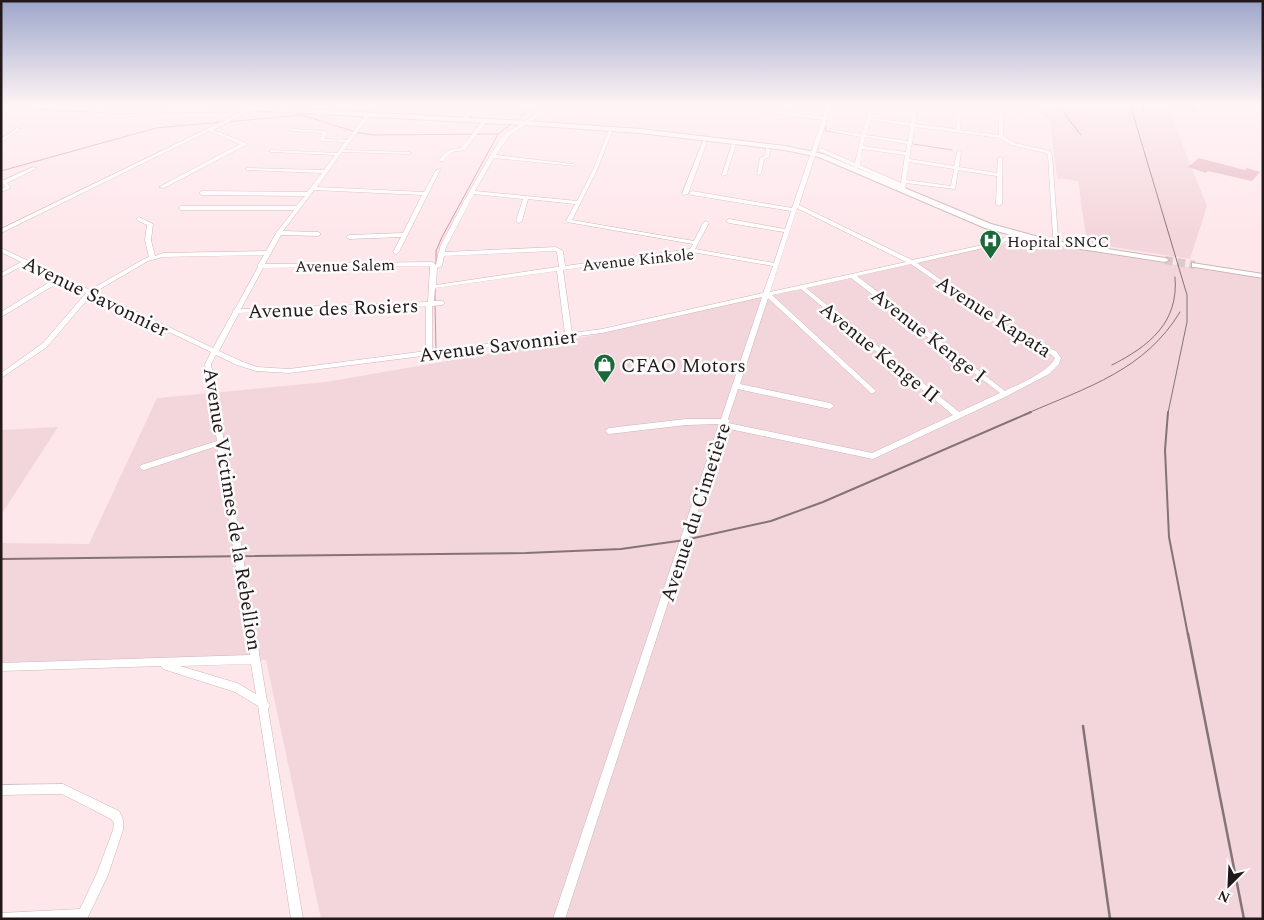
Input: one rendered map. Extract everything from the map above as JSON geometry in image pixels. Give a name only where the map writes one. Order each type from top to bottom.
[{"type":"main road","points":[[750,147],[812,153]]},
{"type":"main road","points":[[760,147],[812,153],[903,187],[1013,235],[1165,260]]},
{"type":"main road","points":[[1195,264],[1263,276]]},
{"type":"street","points":[[1,231],[175,147]]},
{"type":"street","points":[[162,187],[238,147]]},
{"type":"street","name":"Avenue Victimes de la Rebellion","points":[[298,919],[265,705],[208,364],[235,311],[279,233],[344,147]]},
{"type":"street","points":[[441,160],[451,151],[465,147]]},
{"type":"street","points":[[430,354],[436,287],[434,266],[472,192],[499,147]]},
{"type":"street","points":[[603,147],[569,220],[573,223],[696,243]]},
{"type":"street","points":[[685,194],[703,147]]},
{"type":"street","points":[[724,175],[733,147]]},
{"type":"street","name":"Avenue du Cimetière","points":[[559,919],[767,296],[775,265],[814,147]]},
{"type":"street","points":[[857,167],[860,147],[957,168],[1000,175]]},
{"type":"street","points":[[903,187],[909,147]]},
{"type":"street","points":[[1027,147],[1043,150],[1050,155],[1056,237]]},
{"type":"street","points":[[759,174],[762,158],[766,157],[768,149]]},
{"type":"street","points":[[821,150],[903,187],[952,188],[959,152]]},
{"type":"street","points":[[270,151],[408,153]]},
{"type":"street","points":[[492,156],[573,165]]},
{"type":"street","points":[[999,204],[1000,158]]},
{"type":"street","points":[[1,191],[8,188],[4,184],[5,182],[35,168]]},
{"type":"street","points":[[248,169],[325,172]]},
{"type":"street","points":[[396,252],[438,170]]},
{"type":"street","points":[[202,193],[310,191],[426,194]]},
{"type":"street","points":[[472,192],[579,202]]},
{"type":"street","name":"Avenue Kapata","points":[[692,193],[794,207],[912,263],[1015,334],[1057,356],[1057,362],[1047,372],[1005,394],[873,456],[725,423]]},
{"type":"street","points":[[519,221],[526,198]]},
{"type":"street","points":[[181,208],[298,208]]},
{"type":"street","points":[[138,219],[150,224],[148,240],[152,257]]},
{"type":"street","points":[[692,250],[706,222]]},
{"type":"street","points":[[729,222],[786,231]]},
{"type":"street","points":[[279,233],[318,234]]},
{"type":"street","points":[[349,237],[404,235]]},
{"type":"street","name":"Avenue Savonnier","points":[[1,250],[213,352],[256,369],[289,371],[569,336],[638,324],[999,243],[1013,235]]},
{"type":"street","points":[[440,254],[556,249],[560,251],[569,336]]},
{"type":"street","name":"Avenue Kinkole","points":[[436,287],[692,250],[775,265]]},
{"type":"street","points":[[1,376],[41,349],[89,294],[152,257],[163,255],[268,253]]},
{"type":"street","points":[[1,275],[26,262]]},
{"type":"street","name":"Avenue Salem","points":[[260,266],[434,266]]},
{"type":"street","name":"Avenue Kenge I","points":[[853,276],[1005,394]]},
{"type":"street","points":[[1,315],[59,279]]},
{"type":"street","name":"Avenue Kenge II","points":[[802,287],[959,416]]},
{"type":"street","points":[[767,296],[873,390]]},
{"type":"street","name":"Avenue des Rosiers","points":[[235,311],[435,304]]},
{"type":"street","points":[[737,386],[830,406]]},
{"type":"street","points":[[608,431],[686,422],[725,423]]},
{"type":"street","points":[[144,467],[221,442]]},
{"type":"street","points":[[1,667],[154,664],[256,659]]},
{"type":"street","points":[[154,664],[194,673],[237,688],[265,705]]},
{"type":"street","points":[[1,790],[63,789],[115,816],[119,822],[102,875],[82,917],[1,919]]},
{"type":"shaded area","points":[[1053,147],[1183,147],[1207,206],[1190,259],[1087,243],[1078,181],[1057,178]]},
{"type":"shaded area","points":[[1199,158],[1260,172],[1252,181],[1208,171],[1206,173],[1188,167]]},
{"type":"shaded area","points":[[1017,243],[1076,249],[1263,279],[1263,919],[321,919],[266,660],[1,662],[1,543],[89,544],[157,398],[326,382],[584,337],[990,246]]},
{"type":"shaded area","points":[[58,427],[1,515],[1,430]]},
{"type":"waterway","points":[[1,171],[88,147]]},
{"type":"waterway","points":[[436,265],[436,251],[442,237],[491,147]]},
{"type":"waterway","points":[[932,147],[952,150]]},
{"type":"waterway","points":[[435,290],[435,303]]},
{"type":"waterway","points":[[435,305],[436,348]]},
{"type":"tunnel","points":[[1165,260],[1195,265]]},
{"type":"railway","points":[[1143,147],[1187,295],[1187,322],[1168,413]]},
{"type":"railway","points":[[1112,365],[1138,350],[1159,331],[1167,320],[1175,293],[1175,277]]},
{"type":"railway","points":[[1028,413],[1093,385],[1132,363],[1150,349],[1166,332],[1180,312]]},
{"type":"railway","points":[[1,559],[526,553],[621,549],[685,540],[771,521],[823,502],[1031,412]]},
{"type":"railway","points":[[1168,412],[1165,450],[1169,537],[1188,635]]},
{"type":"railway","points":[[1188,634],[1244,919]]},
{"type":"railway","points":[[1083,726],[1110,919]]},
{"type":"place","name":"Hopital SNCC","points":[[991,260]]},
{"type":"place","name":"CFAO Motors","points":[[605,384]]}]
